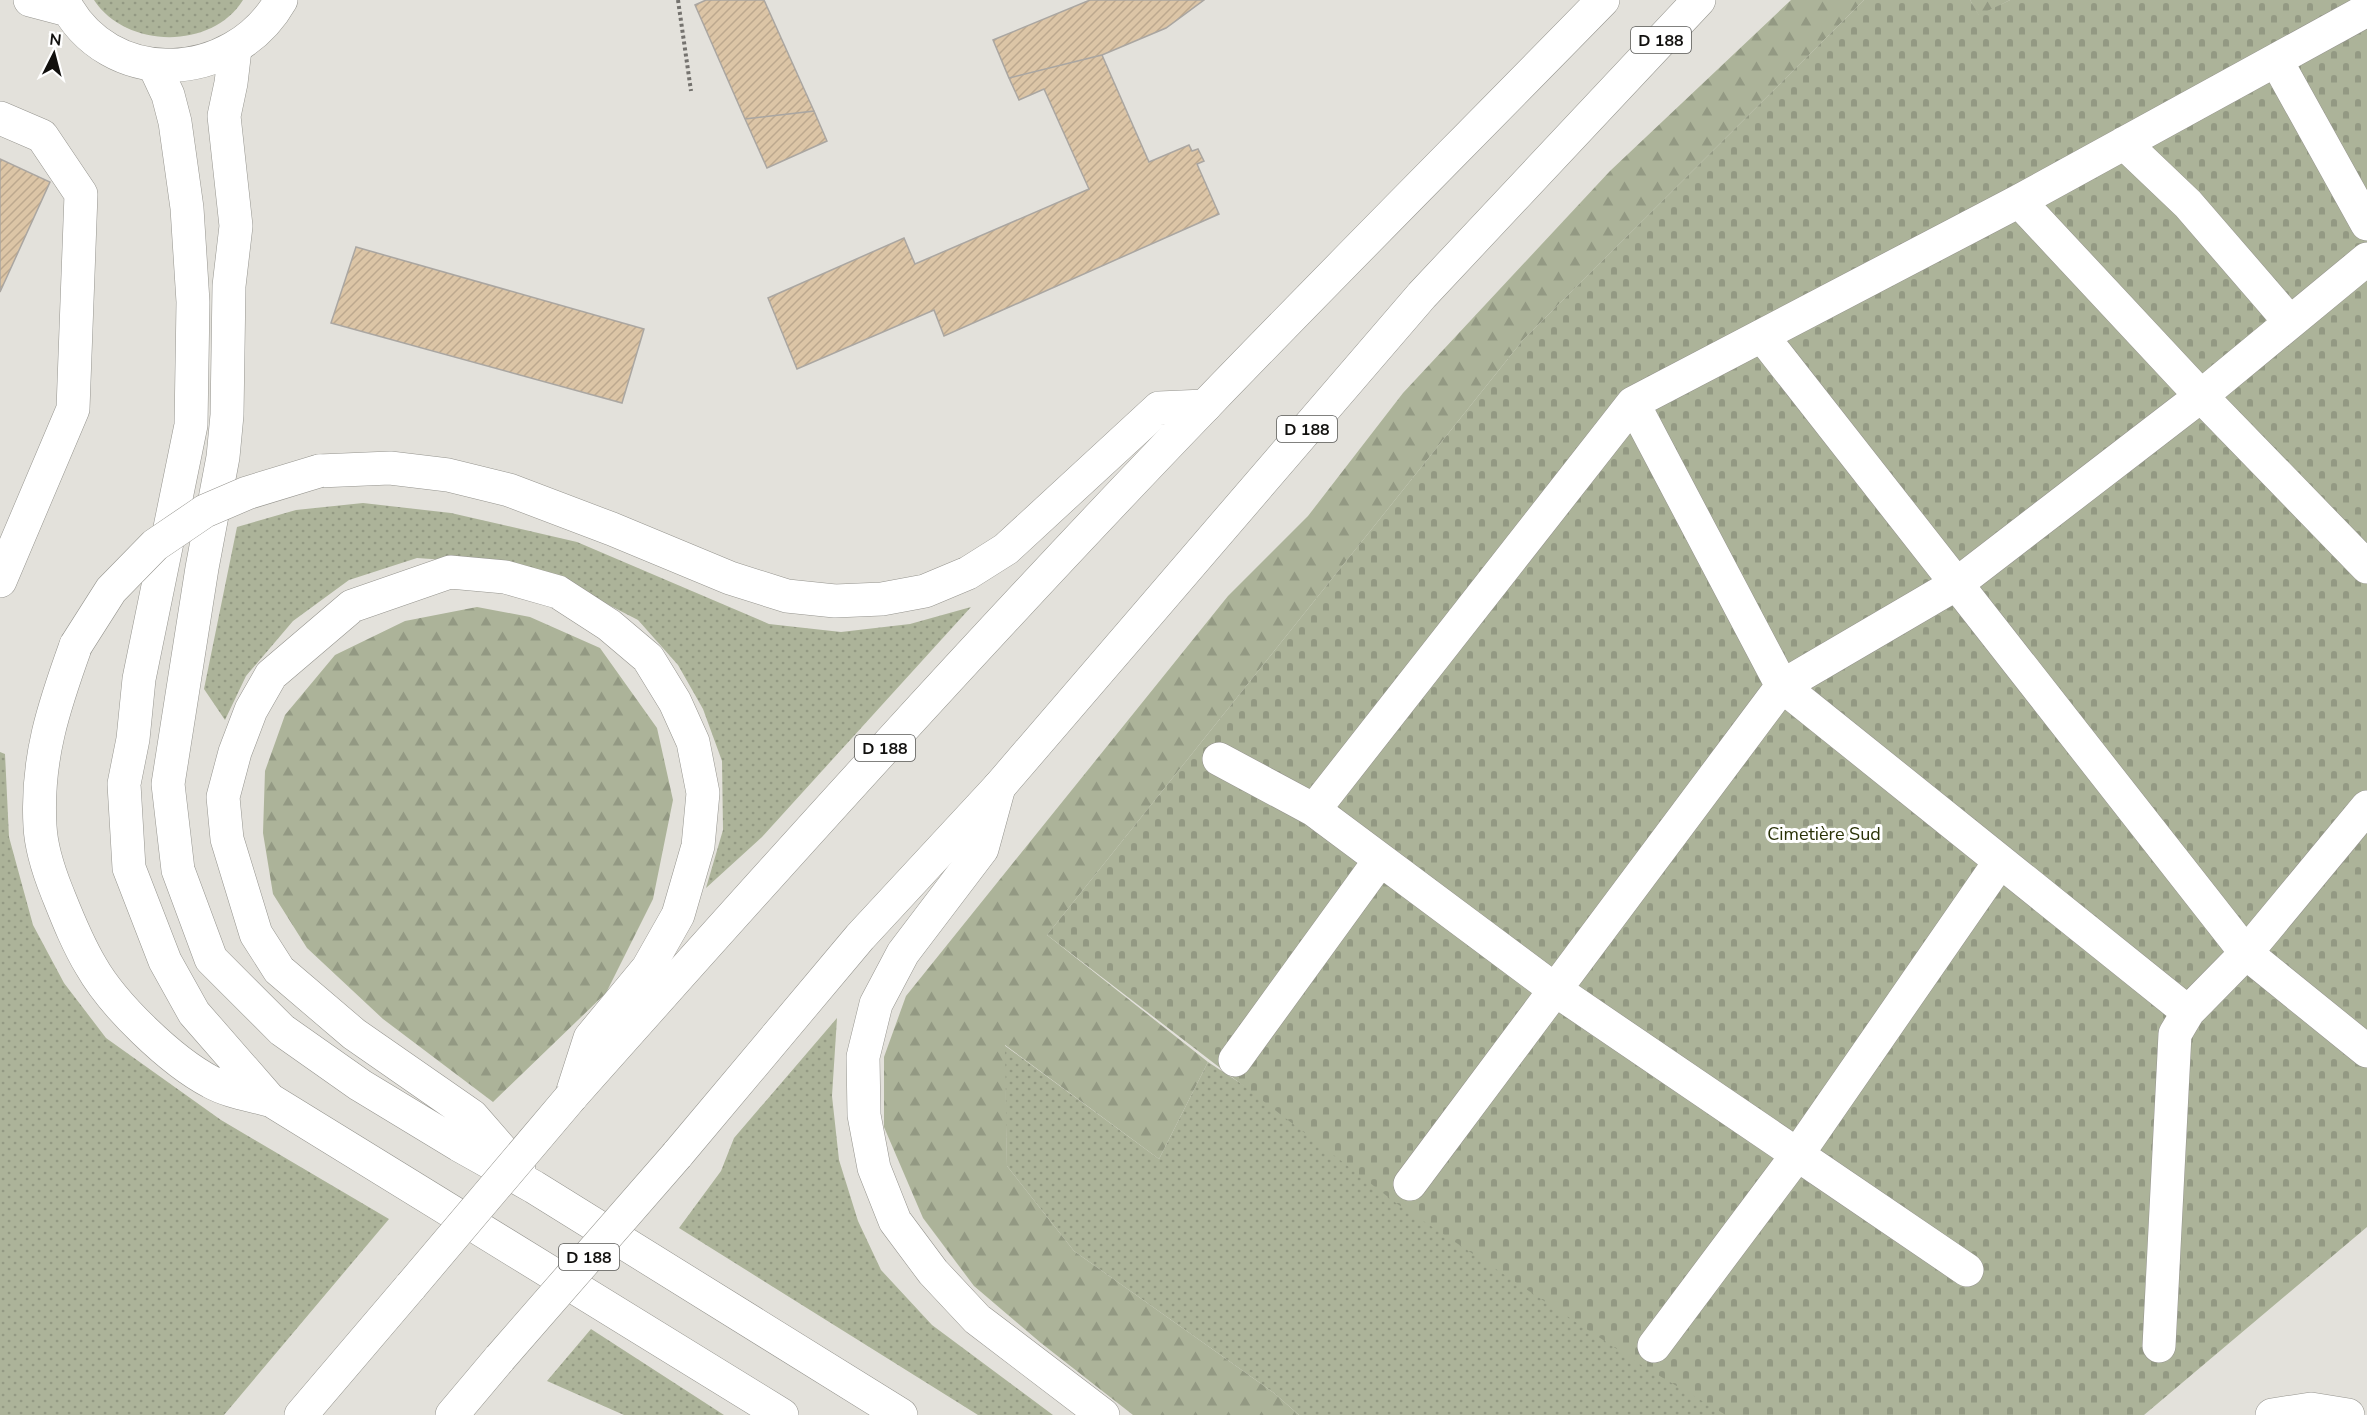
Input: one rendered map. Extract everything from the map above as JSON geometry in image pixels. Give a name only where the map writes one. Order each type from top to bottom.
[{"type":"main road","points":[[30,0],[66,5],[84,30],[105,47],[129,58],[154,65],[182,65],[209,60],[235,49],[256,33],[273,14],[281,0]]},
{"type":"main road","name":"D 188","points":[[301,1415],[571,1097],[783,858],[1205,406],[1603,0]]},
{"type":"main road","name":"D 188","points":[[452,1415],[677,1155],[860,937],[999,787],[1422,296],[1699,0]]},
{"type":"main road","points":[[1314,810],[1633,403],[2019,201],[2367,10]]},
{"type":"main road","points":[[235,49],[224,116],[236,226],[229,286],[227,415],[223,457],[202,568],[168,784],[178,870],[211,959],[282,1030],[360,1085],[534,1187],[901,1415]]},
{"type":"main road","points":[[2276,60],[2367,224]]},
{"type":"main road","points":[[154,65],[168,95],[175,122],[187,208],[192,302],[191,425],[139,679],[133,739],[124,784],[129,868],[165,961],[194,1013],[272,1101]]},
{"type":"main road","points":[[0,118],[42,136],[81,194],[73,410],[0,581]]},
{"type":"main road","points":[[2124,143],[2188,204],[2290,322]]},
{"type":"main road","points":[[2019,201],[2201,396],[2367,567]]},
{"type":"main road","points":[[1410,1184],[1782,686],[1958,583],[2201,396],[2367,259]]},
{"type":"main road","points":[[1763,337],[2246,953],[2367,1051]]},
{"type":"main road","points":[[1633,403],[1782,686],[1999,863],[2188,1012]]},
{"type":"main road","points":[[782,1415],[272,1101],[212,1083],[177,1059],[122,1007],[91,968],[68,922],[50,874],[40,828],[41,764],[53,708],[76,645],[111,590],[155,545],[205,511],[247,493],[320,471],[390,468],[448,475],[509,490],[612,529],[730,578],[787,596],[835,602],[882,599],[925,591],[968,573],[1006,549],[1158,408],[1205,406]]},
{"type":"main road","points":[[534,1187],[472,1116],[354,1034],[279,970],[256,934],[226,839],[223,797],[235,752],[251,710],[271,675],[352,606],[450,572],[505,577],[558,591],[609,625],[648,658],[675,702],[693,742],[703,793],[698,846],[678,915],[648,968],[590,1038],[571,1097]]},
{"type":"main road","points":[[1219,759],[1314,810],[1554,989],[1967,1270]]},
{"type":"main road","points":[[999,787],[982,849],[903,953],[876,1004],[863,1058],[864,1114],[874,1168],[895,1221],[933,1272],[976,1319],[1102,1415]]},
{"type":"main road","points":[[2159,1346],[2175,1034],[2188,1012],[2246,953],[2367,807]]},
{"type":"main road","points":[[1235,1060],[1380,860]]},
{"type":"main road","points":[[1654,1346],[1797,1155],[1999,863]]},
{"type":"main road","points":[[2272,1415],[2311,1409],[2348,1415]]},
{"type":"path","points":[[678,0],[691,90]]},
{"type":"green space","points":[[94,0],[243,0],[229,16],[211,28],[191,35],[169,37],[147,35],[126,28],[108,16]]},
{"type":"green space","points":[[1791,0],[1864,0],[1523,340],[1047,935],[1208,1062],[1159,1159],[1005,1045],[1007,1166],[1074,1251],[1274,1393],[1299,1415],[1133,1415],[1041,1343],[974,1286],[923,1218],[884,1127],[884,1057],[906,996],[1228,596],[1308,516],[1403,393],[1610,171]]},
{"type":"green space","name":"Cimetière Sud","points":[[1864,0],[1970,0],[1979,15],[2010,0],[2367,0],[2367,1227],[2144,1415],[1726,1415],[1641,1365],[1396,1203],[1047,935],[1523,340]]},
{"type":"green space","points":[[1970,0],[2010,0],[1979,16]]},
{"type":"green space","points":[[363,503],[451,513],[577,542],[769,624],[841,632],[910,624],[971,607],[762,837],[706,888],[723,830],[722,761],[703,709],[678,665],[638,620],[566,583],[488,563],[417,558],[349,580],[293,621],[246,676],[225,720],[204,689],[237,527],[296,510]]},
{"type":"green space","points":[[477,607],[530,617],[600,648],[657,728],[673,800],[653,899],[606,993],[493,1102],[383,1019],[307,948],[273,894],[263,833],[265,771],[285,715],[335,655],[405,621]]},
{"type":"green space","points":[[0,752],[5,754],[9,837],[33,925],[64,983],[106,1038],[221,1120],[389,1219],[224,1415],[0,1415]]},
{"type":"green space","points":[[837,1018],[832,1096],[839,1160],[858,1221],[881,1270],[932,1325],[1053,1415],[978,1415],[679,1228],[721,1171],[734,1138]]},
{"type":"green space","points":[[1004,1045],[1159,1159],[1208,1062],[1750,1415],[1299,1415],[1274,1393],[1074,1251],[1007,1166]]},
{"type":"green space","points":[[591,1329],[724,1415],[624,1415],[547,1381]]},
{"type":"building","points":[[706,0],[764,0],[814,111],[745,119],[695,5]]},
{"type":"building","points":[[1090,0],[1204,0],[1166,28],[1102,55],[1009,78],[993,40]]},
{"type":"building","points":[[1102,55],[1149,162],[1189,145],[1192,151],[1198,149],[1204,161],[1197,164],[1219,214],[944,336],[934,310],[797,369],[768,298],[904,238],[915,264],[1089,189],[1044,89],[1019,100],[1009,78]]},
{"type":"building","points":[[814,111],[827,141],[767,168],[745,119]]},
{"type":"building","points":[[0,159],[50,182],[0,292]]},
{"type":"building","points":[[356,247],[644,329],[622,403],[331,323]]}]
